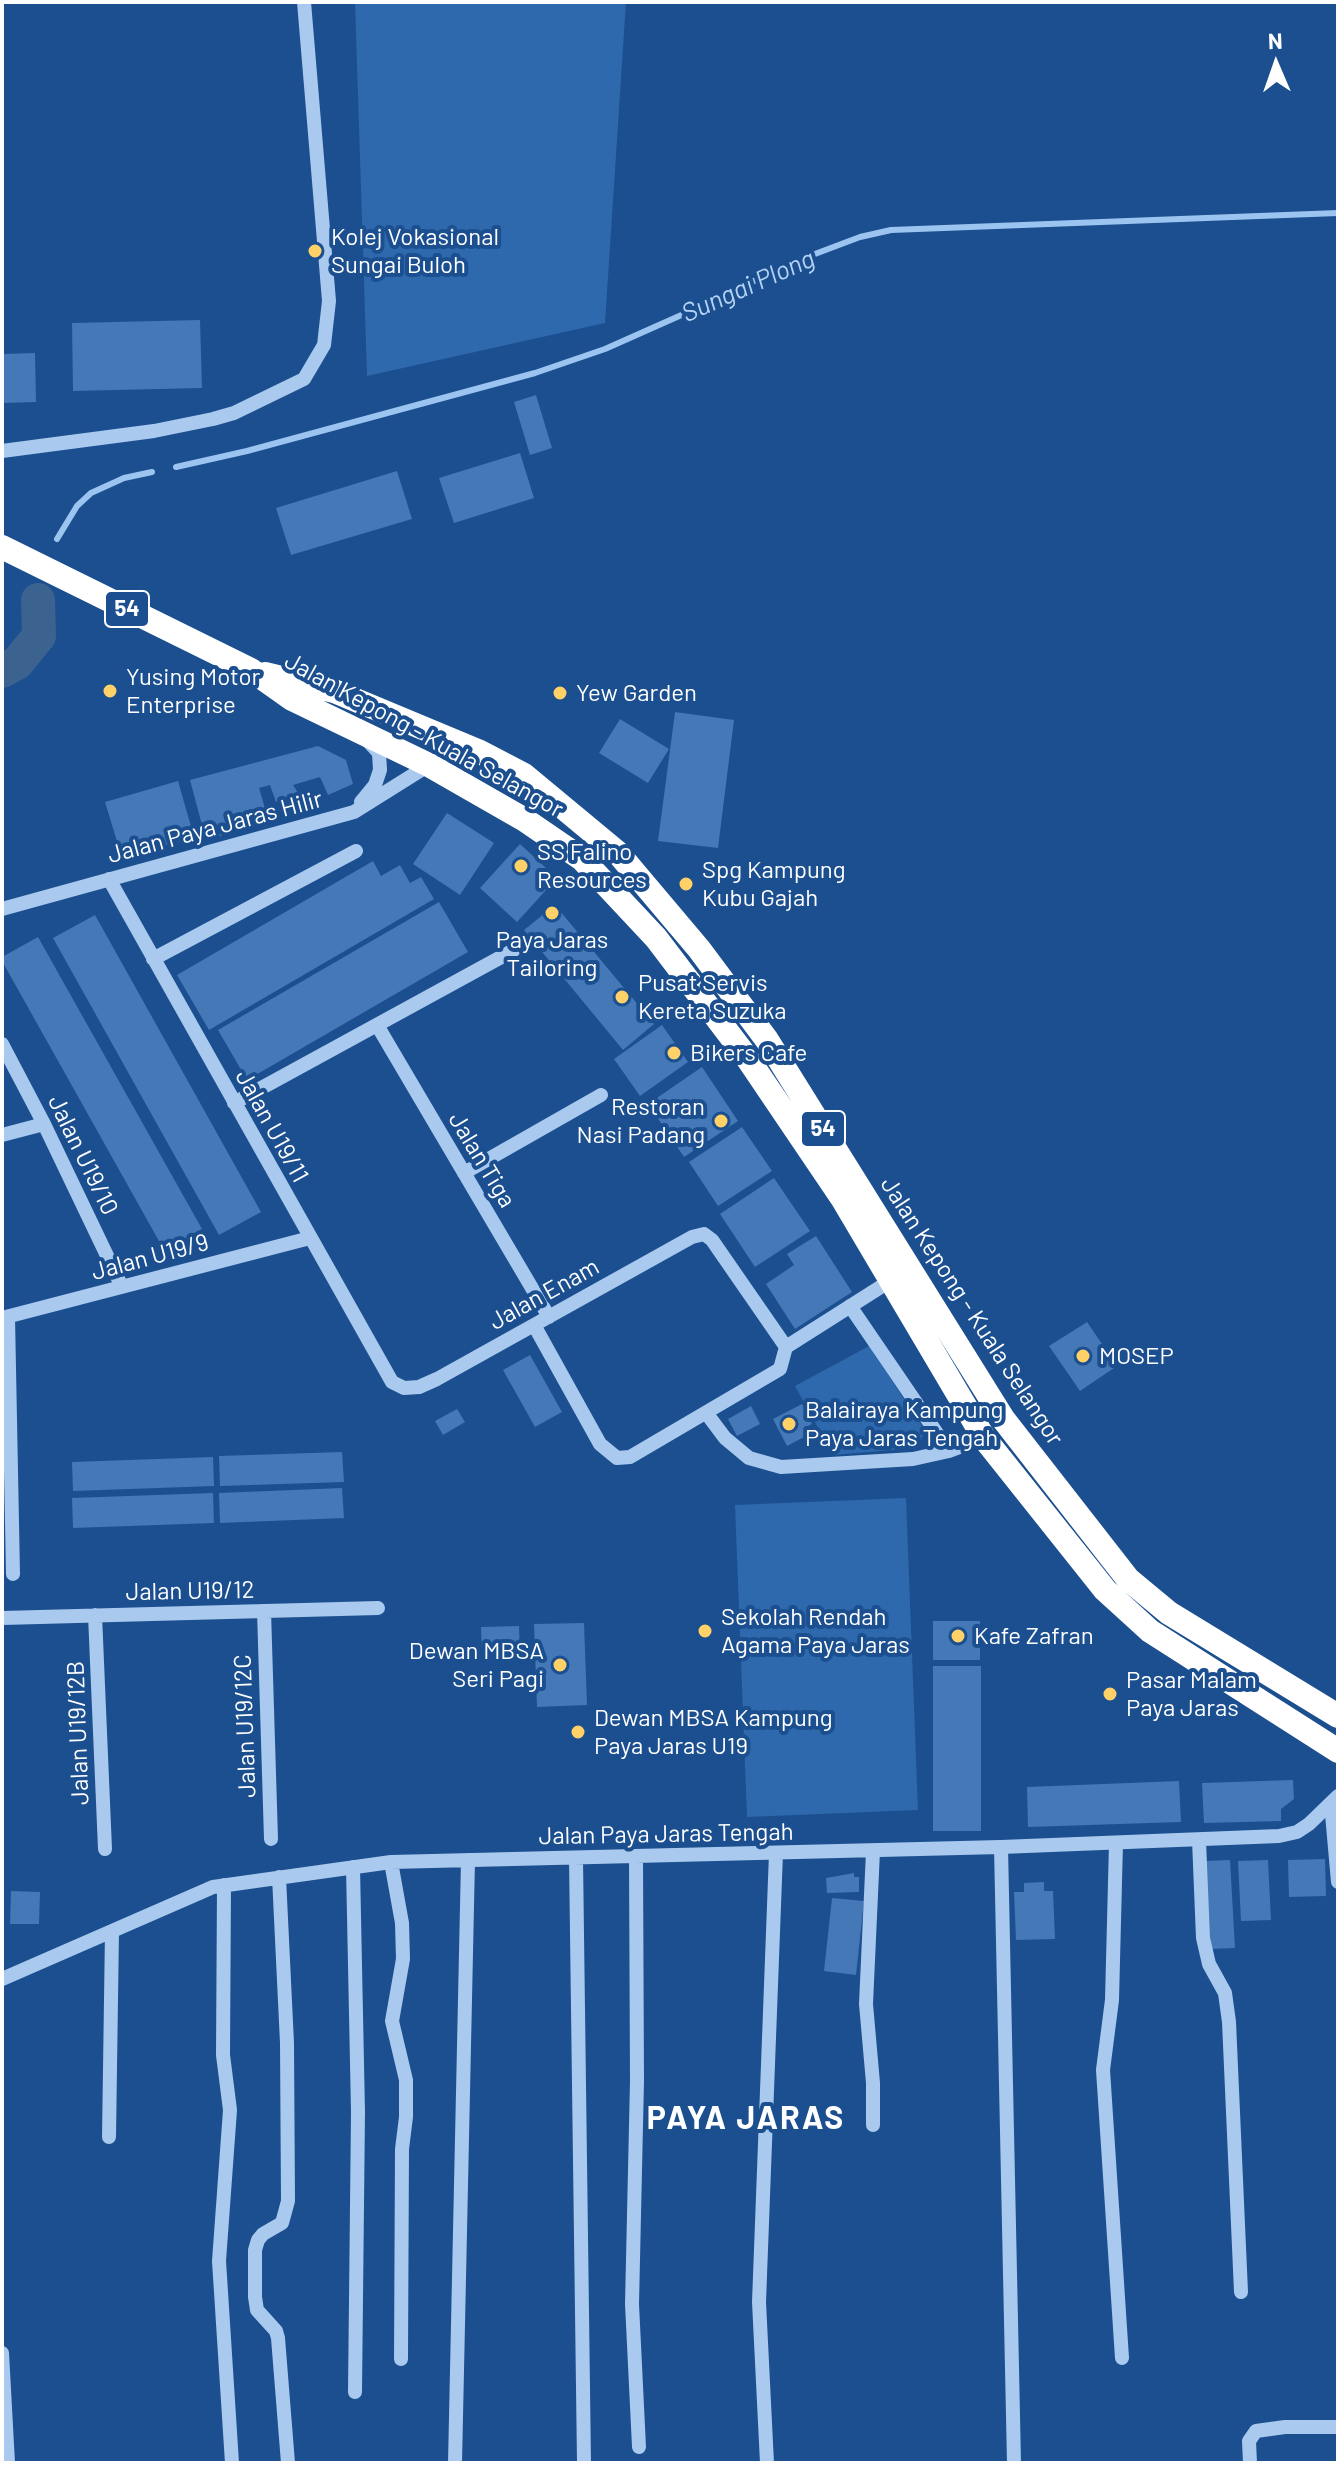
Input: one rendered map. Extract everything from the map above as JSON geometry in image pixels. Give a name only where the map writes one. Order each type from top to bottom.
[{"type":"highway","name":"Jalan Kepong - Kuala Selangor","points":[[2,547],[251,670],[292,699],[429,765],[561,842],[582,859],[656,938],[748,1059],[842,1198],[984,1438],[1105,1590],[1150,1631],[1338,1751]]},
{"type":"highway","name":"Jalan Kepong - Kuala Selangor","points":[[251,670],[334,691],[411,721],[524,775],[618,853],[699,949],[767,1040],[1004,1420],[1128,1579],[1169,1613],[1338,1716]]},
{"type":"highway","points":[[334,691],[347,702],[409,732],[424,747],[429,765],[459,760],[494,774],[618,853]]},
{"type":"street","points":[[3,454],[213,419],[234,413],[304,379],[324,345],[329,301],[304,2]]},
{"type":"street","points":[[354,812],[375,785],[380,770],[379,753],[359,730]]},
{"type":"street","name":"Jalan Paya Jaras Hilir","points":[[2,909],[354,812],[429,765]]},
{"type":"street","points":[[153,959],[356,851]]},
{"type":"street","name":"Jalan U19/11","points":[[109,879],[385,1372],[392,1382],[404,1388]]},
{"type":"street","points":[[234,1103],[514,950]]},
{"type":"street","name":"Jalan Tiga","points":[[377,1025],[549,1317]]},
{"type":"street","name":"Jalan U19/10","points":[[2,1044],[122,1287]]},
{"type":"street","points":[[464,1173],[601,1095]]},
{"type":"street","points":[[2,1135],[44,1124]]},
{"type":"street","name":"Jalan Enam","points":[[404,1388],[419,1387],[437,1379],[692,1237],[704,1234],[712,1240],[786,1347]]},
{"type":"street","name":"Jalan U19/9","points":[[5,1317],[310,1238]]},
{"type":"street","points":[[534,1325],[600,1444],[617,1458],[630,1457],[780,1369],[786,1347],[890,1281]]},
{"type":"street","points":[[850,1306],[949,1451]]},
{"type":"street","points":[[5,1317],[13,1574]]},
{"type":"street","points":[[707,1414],[725,1438],[749,1458],[781,1467],[913,1459],[949,1451],[984,1438]]},
{"type":"street","name":"Jalan U19/12","points":[[2,1618],[378,1608]]},
{"type":"street","name":"Jalan U19/12C","points":[[264,1611],[271,1839]]},
{"type":"street","name":"Jalan U19/12B","points":[[95,1615],[105,1849]]},
{"type":"street","points":[[1334,1799],[1338,1882]]},
{"type":"street","name":"Jalan Paya Jaras Tengah","points":[[2,1979],[213,1887],[353,1867],[391,1862],[873,1851],[1279,1836],[1297,1832],[1309,1824],[1334,1799]]},
{"type":"street","points":[[1199,1840],[1203,1938],[1209,1964],[1225,1993],[1229,2022],[1241,2292]]},
{"type":"street","points":[[1116,1843],[1112,2000],[1103,2070],[1122,2358]]},
{"type":"street","points":[[1001,1847],[1014,2463]]},
{"type":"street","points":[[873,1851],[866,2004],[873,2083],[873,2125]]},
{"type":"street","points":[[767,2463],[759,2302],[776,1853]]},
{"type":"street","points":[[636,1856],[637,2081],[632,2304],[639,2447]]},
{"type":"street","points":[[576,1858],[584,2463]]},
{"type":"street","points":[[455,2463],[468,1860]]},
{"type":"street","points":[[391,1862],[402,1923],[403,1959],[392,2021],[406,2080],[402,2149],[401,2359]]},
{"type":"street","points":[[353,1867],[358,2112],[355,2392]]},
{"type":"street","points":[[279,1877],[287,2043],[288,2201],[282,2223],[258,2240],[255,2250],[255,2297],[257,2310],[276,2331],[278,2338],[288,2463]]},
{"type":"street","points":[[224,1885],[223,2055],[230,2110],[219,2261],[232,2463]]},
{"type":"street","points":[[109,2137],[112,1931]]},
{"type":"street","points":[[2,2353],[8,2463]]},
{"type":"street","points":[[1250,2463],[1249,2441],[1256,2431],[1285,2427],[1338,2427]]},
{"type":"shaded area","points":[[355,2],[626,2],[605,323],[367,376]]},
{"type":"shaded area","points":[[869,1346],[926,1432],[914,1448],[833,1455],[795,1386]]},
{"type":"shaded area","points":[[906,1498],[918,1810],[747,1817],[735,1505]]},
{"type":"building","points":[[200,320],[202,388],[73,391],[72,323]]},
{"type":"building","points":[[35,353],[36,402],[2,403],[2,354]]},
{"type":"building","points":[[536,395],[552,448],[530,455],[514,402]]},
{"type":"building","points":[[520,453],[534,498],[454,523],[439,478]]},
{"type":"building","points":[[397,471],[412,519],[291,555],[276,508]]},
{"type":"building","points":[[675,712],[734,720],[718,848],[658,841]]},
{"type":"building","points":[[620,719],[669,749],[648,783],[599,753]]},
{"type":"building","points":[[318,746],[346,760],[353,784],[328,795],[320,777],[293,785],[298,793],[276,802],[270,785],[259,788],[269,822],[206,840],[190,780]]},
{"type":"building","points":[[178,781],[194,837],[122,858],[105,802]]},
{"type":"building","points":[[447,813],[494,843],[460,895],[413,864]]},
{"type":"building","points":[[520,844],[557,878],[517,922],[480,888]]},
{"type":"building","points":[[373,861],[381,876],[400,865],[410,883],[421,877],[434,899],[209,1030],[177,975]]},
{"type":"building","points":[[439,902],[468,952],[247,1080],[218,1030]]},
{"type":"building","points":[[555,905],[654,1024],[623,1050],[524,930]]},
{"type":"building","points":[[95,915],[261,1212],[219,1235],[53,938]]},
{"type":"building","points":[[38,937],[202,1229],[164,1250],[2,961],[2,957]]},
{"type":"building","points":[[662,1025],[688,1062],[640,1096],[614,1059]]},
{"type":"building","points":[[702,1067],[738,1121],[684,1157],[648,1104]]},
{"type":"building","points":[[742,1127],[772,1171],[718,1206],[689,1162]]},
{"type":"building","points":[[774,1178],[810,1231],[755,1267],[720,1214]]},
{"type":"building","points":[[816,1236],[852,1292],[795,1329],[766,1284],[794,1265],[787,1254]]},
{"type":"building","name":"MOSEP","points":[[1087,1322],[1117,1366],[1080,1391],[1049,1346]]},
{"type":"building","points":[[530,1355],[562,1412],[535,1427],[503,1370]]},
{"type":"building","points":[[802,1404],[812,1424],[804,1428],[808,1435],[787,1446],[773,1419]]},
{"type":"building","points":[[751,1406],[760,1424],[737,1436],[728,1419]]},
{"type":"building","points":[[457,1409],[465,1422],[443,1435],[435,1421]]},
{"type":"building","points":[[342,1452],[344,1482],[220,1486],[219,1456]]},
{"type":"building","points":[[213,1457],[214,1486],[73,1491],[72,1462]]},
{"type":"building","points":[[342,1488],[344,1518],[220,1523],[219,1493]]},
{"type":"building","points":[[213,1493],[214,1523],[73,1528],[72,1498]]},
{"type":"building","points":[[933,1621],[980,1621],[980,1660],[933,1660]]},
{"type":"building","name":"Dewan MBSA Seri Pagi","points":[[584,1623],[587,1705],[537,1707],[534,1624]]},
{"type":"building","points":[[519,1626],[520,1654],[482,1656],[481,1627]]},
{"type":"building","points":[[933,1666],[981,1666],[981,1831],[933,1831]]},
{"type":"building","points":[[1293,1780],[1294,1799],[1281,1809],[1281,1821],[1204,1823],[1202,1783]]},
{"type":"building","points":[[1179,1781],[1181,1822],[1028,1827],[1027,1787]]},
{"type":"building","points":[[1325,1859],[1326,1896],[1289,1897],[1288,1860]]},
{"type":"building","points":[[1230,1860],[1235,1948],[1210,1949],[1205,1861]]},
{"type":"building","points":[[1268,1860],[1271,1920],[1241,1921],[1238,1861]]},
{"type":"building","points":[[854,1873],[854,1877],[859,1877],[859,1892],[827,1893],[826,1878]]},
{"type":"building","points":[[1044,1882],[1044,1891],[1053,1891],[1055,1939],[1016,1940],[1014,1892],[1024,1892],[1024,1883]]},
{"type":"building","points":[[11,1891],[40,1892],[39,1924],[10,1924]]},
{"type":"building","points":[[832,1898],[864,1901],[856,1975],[824,1971]]},
{"type":"waterway","name":"Sungai Plong","points":[[176,467],[247,451],[535,373],[605,349],[791,263],[860,237],[891,230],[1338,213]]},
{"type":"waterway","name":"Sungai Plong","points":[[57,539],[77,506],[91,493],[124,478],[152,472]]},
{"type":"waterway","name":"Sungai Plong","points":[[2,671],[17,663],[39,636],[38,600]]},
{"type":"place","name":"Kolej Vokasional Sungai Buloh","points":[[315,251]]},
{"type":"place","name":"Yusing Motor Enterprise","points":[[110,691]]},
{"type":"place","name":"Yew Garden","points":[[560,693]]},
{"type":"place","name":"SS Falino Resources","points":[[521,866]]},
{"type":"place","name":"Spg Kampung Kubu Gajah","points":[[686,884]]},
{"type":"place","name":"Paya Jaras Tailoring","points":[[552,913]]},
{"type":"place","name":"Pusat Servis Kereta Suzuka","points":[[622,997]]},
{"type":"place","name":"Bikers Cafe","points":[[674,1053]]},
{"type":"place","name":"Restoran Nasi Padang","points":[[721,1121]]},
{"type":"place","name":"MOSEP","points":[[1083,1356]]},
{"type":"place","name":"Balairaya Kampung Paya Jaras Tengah","points":[[789,1424]]},
{"type":"place","name":"Sekolah Rendah Agama Paya Jaras","points":[[705,1631]]},
{"type":"place","name":"Kafe Zafran","points":[[958,1636]]},
{"type":"place","name":"Dewan MBSA Seri Pagi","points":[[560,1665]]},
{"type":"place","name":"Pasar Malam Paya Jaras","points":[[1110,1694]]},
{"type":"place","name":"Dewan MBSA Kampung Paya Jaras U19","points":[[578,1732]]},
{"type":"district","name":"PAYA JARAS","points":[[746,2118]]}]
